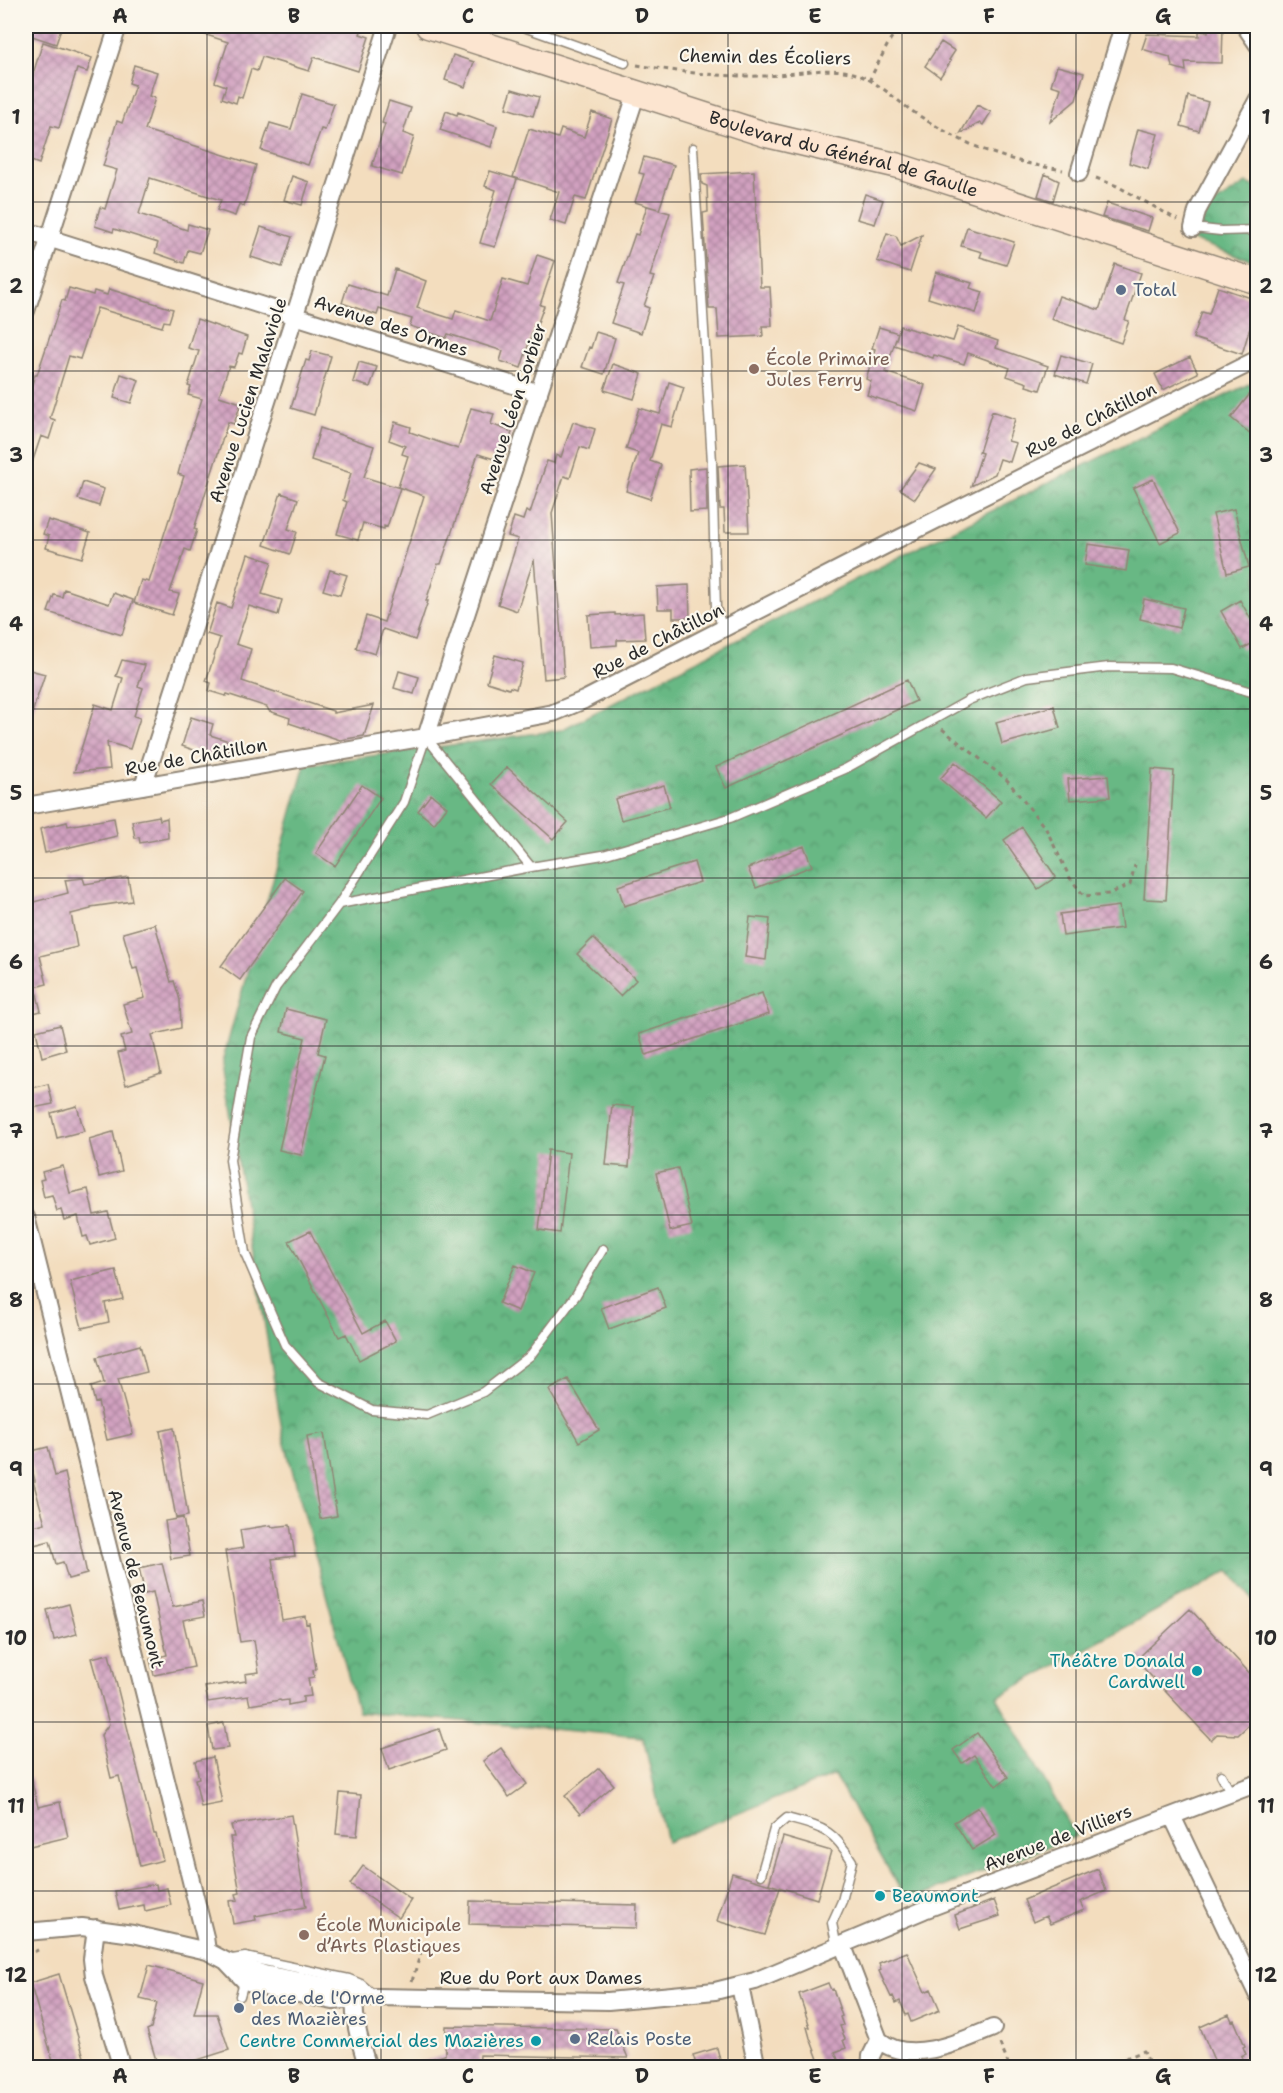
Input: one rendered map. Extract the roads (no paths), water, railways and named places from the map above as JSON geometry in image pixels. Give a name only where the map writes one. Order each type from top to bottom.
[{"type":"main road","name":"Boulevard du Général de Gaulle","points":[[428,26],[767,135],[899,166],[1257,282]]},
{"type":"street","points":[[26,311],[118,26]]},
{"type":"street","name":"Avenue Lucien Malaviole","points":[[143,786],[388,26]]},
{"type":"street","points":[[1079,173],[1123,26]]},
{"type":"street","points":[[1245,26],[1257,45]]},
{"type":"street","name":"Avenue Léon Sorbier","points":[[426,737],[637,92]]},
{"type":"street","points":[[1193,228],[1197,211],[1257,99]]},
{"type":"street","name":"Avenue des Ormes","points":[[26,231],[539,393]]},
{"type":"street","name":"Rue de Châtillon","points":[[26,806],[426,737],[553,712],[585,700],[890,543],[1257,359]]},
{"type":"street","name":"Avenue de Beaumont","points":[[26,1217],[200,1913],[207,1951]]},
{"type":"street","name":"Avenue de Villiers","points":[[740,1986],[924,1911],[1257,1783]]},
{"type":"street","points":[[1172,1816],[1257,1996]]},
{"type":"street","name":"Rue du Port aux Dames","points":[[26,1932],[61,1928],[96,1928],[151,1938],[207,1951],[226,1962],[244,1982],[323,1986],[354,1995],[376,1997],[608,2001],[715,1991],[740,1986]]},
{"type":"street","points":[[96,1928],[92,1959],[94,1976],[122,2067]]},
{"type":"street","points":[[840,1947],[879,2040],[887,2047],[896,2050],[920,2051],[948,2046],[993,2028]]},
{"type":"street","points":[[740,1986],[757,2067]]},
{"type":"street","points":[[354,1995],[354,2021],[368,2067]]},
{"type":"street","points":[[870,2067],[871,2056],[879,2040]]},
{"type":"lane","points":[[521,26],[624,63]]},
{"type":"lane","points":[[693,148],[712,462],[716,608],[723,629]]},
{"type":"lane","points":[[1193,228],[1221,231],[1257,230]]},
{"type":"lane","points":[[339,904],[603,855],[730,818],[845,770],[969,700],[1027,677],[1109,667],[1171,668],[1257,694]]},
{"type":"lane","points":[[426,737],[531,867]]},
{"type":"lane","points":[[426,737],[404,802],[339,904],[276,987],[250,1037],[230,1160],[245,1253],[285,1345],[318,1382],[372,1410],[428,1415],[483,1392],[530,1356],[576,1295],[603,1248]]},
{"type":"lane","points":[[1221,1775],[1231,1793]]},
{"type":"lane","points":[[761,1875],[774,1829],[787,1818],[825,1829],[842,1845],[852,1861],[842,1901],[832,1923],[840,1947]]},
{"type":"lane","points":[[226,1962],[245,1957],[349,1979],[361,1984],[376,1997]]},
{"type":"place","name":"Total","points":[[1121,290]]},
{"type":"place","name":"École Primaire Jules Ferry","points":[[754,369]]},
{"type":"place","name":"Théâtre Donald Cardwell","points":[[1197,1671]]},
{"type":"place","name":"Beaumont","points":[[880,1896]]},
{"type":"place","name":"École Municipale d’Arts Plastiques","points":[[304,1935]]},
{"type":"place","name":"Place de l'Orme des Mazières","points":[[239,2008]]},
{"type":"place","name":"Relais Poste","points":[[575,2039]]},
{"type":"place","name":"Centre Commercial des Mazières","points":[[536,2041]]}]
